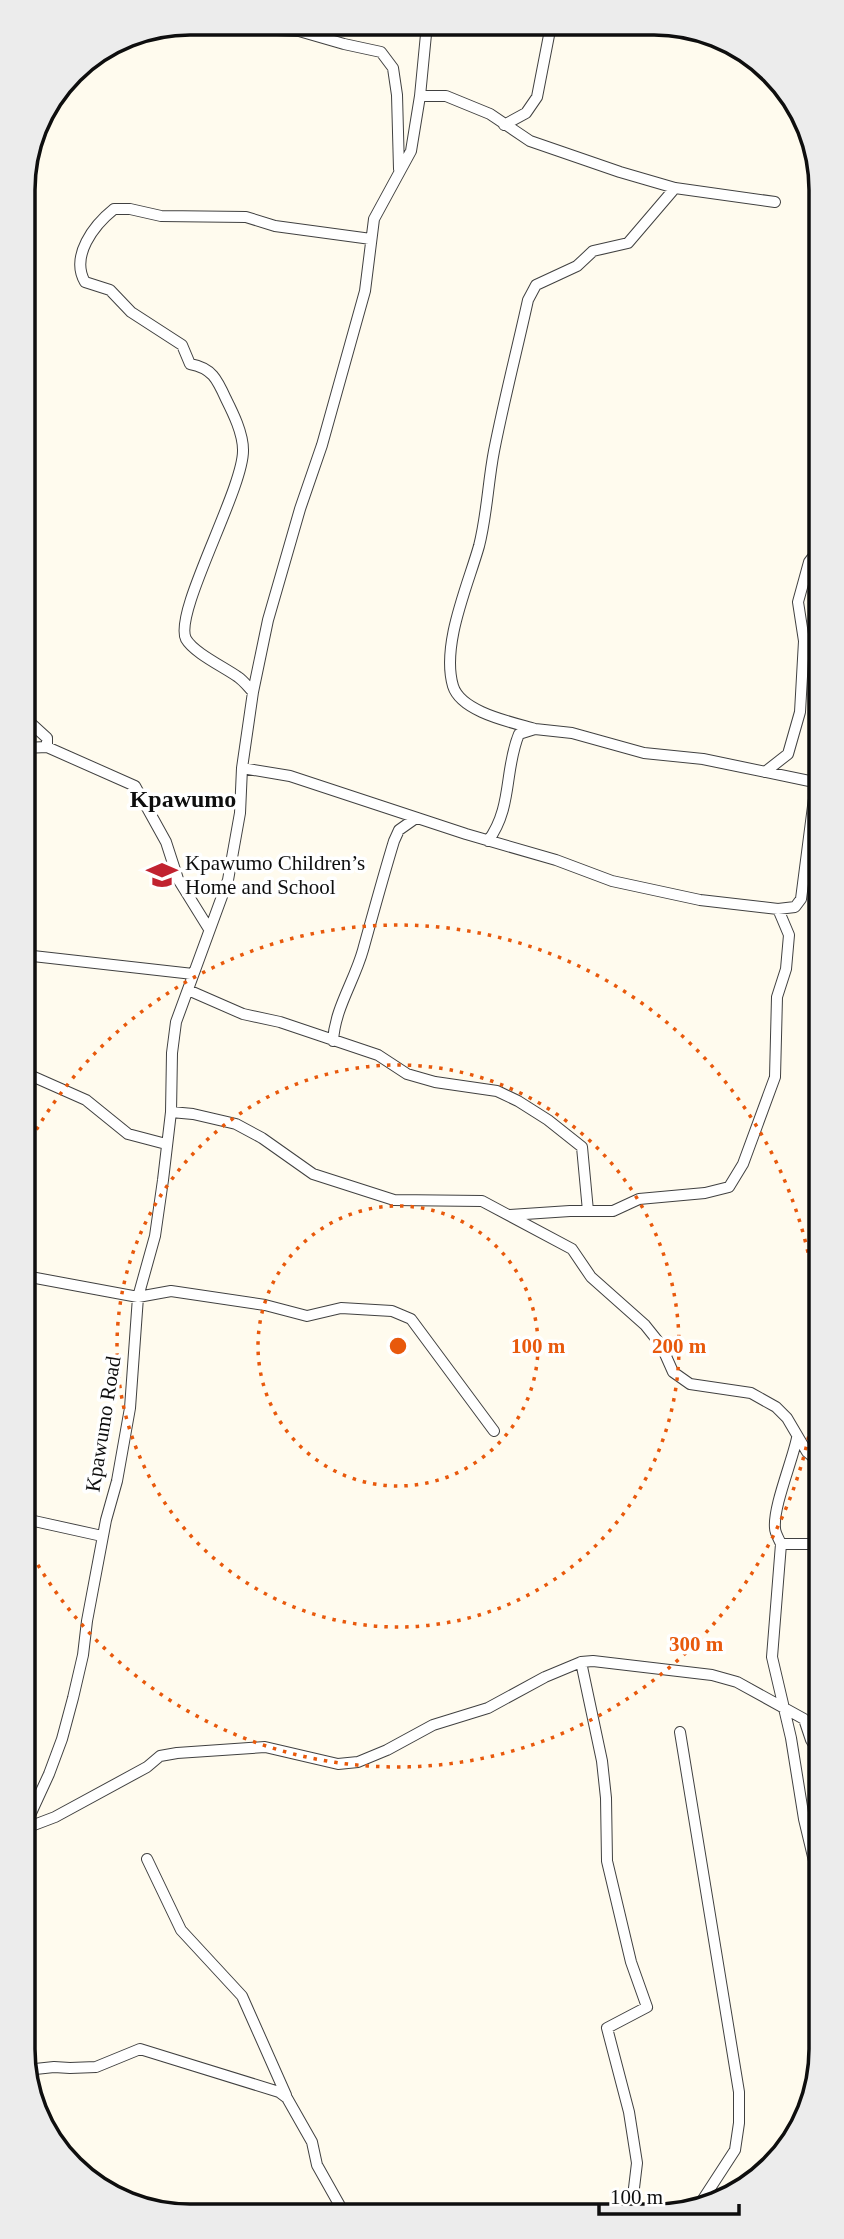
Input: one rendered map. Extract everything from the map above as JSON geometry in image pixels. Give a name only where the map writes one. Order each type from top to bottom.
[{"type":"street","points":[[313,35],[381,52],[393,68],[397,95],[399,172]]},
{"type":"street","name":"Kpawumo Road","points":[[35,1806],[62,1739],[73,1698],[83,1655],[102,1536],[117,1481],[130,1408],[138,1297],[155,1236],[171,1112],[172,1053],[176,1021],[228,880],[240,813],[242,768],[253,692],[268,620],[300,509],[323,445],[365,291],[374,219],[411,151],[426,35]]},
{"type":"street","points":[[504,125],[526,113],[537,97],[549,35]]},
{"type":"street","points":[[420,96],[446,96],[490,114],[530,141],[676,188],[775,202]]},
{"type":"street","points":[[676,188],[628,243],[593,250],[577,266],[536,285],[528,300],[502,410],[479,544],[464,595],[450,661],[454,688],[469,706],[535,729],[572,733],[644,752],[703,759],[809,781]]},
{"type":"street","points":[[253,692],[241,678],[197,650],[186,638],[184,625],[241,459],[243,450],[234,415],[218,382],[204,367],[190,364],[182,345],[131,312],[110,290],[85,282],[81,274],[80,258],[92,232],[114,209],[130,209],[161,216],[246,217],[275,226],[371,239]]},
{"type":"street","points":[[765,772],[788,754],[800,712],[804,641],[798,603],[809,562]]},
{"type":"street","points":[[35,727],[47,738],[47,747]]},
{"type":"street","points":[[488,841],[500,825],[514,747],[519,734],[535,729]]},
{"type":"street","points":[[35,748],[47,747],[135,786],[166,842],[178,879],[209,929]]},
{"type":"street","points":[[242,768],[290,776],[488,841],[556,860],[612,881],[700,901],[778,909],[794,907],[801,899],[809,841]]},
{"type":"street","points":[[333,1041],[341,1000],[348,992],[363,950],[394,841],[399,830],[416,818]]},
{"type":"street","points":[[510,1215],[612,1211],[639,1199],[705,1193],[729,1187],[743,1164],[775,1077],[777,997],[786,969],[789,935],[778,909]]},
{"type":"street","points":[[35,956],[193,974]]},
{"type":"street","points":[[188,990],[243,1014],[280,1022],[378,1055],[407,1074],[425,1080],[497,1091],[518,1101],[582,1147],[587,1211]]},
{"type":"street","points":[[35,1078],[86,1100],[128,1134],[166,1143]]},
{"type":"street","points":[[171,1112],[236,1124],[262,1138],[313,1174],[394,1200],[482,1202],[510,1215],[572,1249],[591,1277],[645,1325],[661,1345],[673,1372],[690,1384],[751,1393],[768,1402],[787,1418],[809,1454]]},
{"type":"street","points":[[35,1278],[138,1297],[171,1292],[265,1305],[307,1316],[341,1308],[392,1311],[411,1319],[495,1431]]},
{"type":"street","points":[[797,1438],[793,1460],[780,1496],[775,1528],[781,1544],[772,1657],[791,1738],[809,1839]]},
{"type":"street","points":[[35,1521],[102,1536]]},
{"type":"street","points":[[781,1544],[809,1544]]},
{"type":"street","points":[[35,1823],[55,1817],[147,1767],[160,1756],[265,1746],[338,1764],[358,1762],[433,1725],[488,1708],[545,1677],[581,1662],[593,1661],[712,1675],[737,1682],[804,1719],[809,1734]]},
{"type":"street","points":[[581,1662],[602,1761],[606,1798],[607,1861],[631,1962],[647,2007],[607,2028],[629,2112],[637,2163],[632,2204]]},
{"type":"street","points":[[680,1732],[739,2092],[739,2123],[735,2150],[706,2195]]},
{"type":"street","points":[[147,1859],[181,1930],[242,1996],[288,2098],[312,2143],[317,2165],[339,2204]]},
{"type":"street","points":[[36,2069],[96,2067],[140,2049],[279,2092],[288,2098]]},
{"type":"place","name":"Kpawumo Children’s Home and School","points":[[162,875]]},
{"type":"district","name":"Kpawumo","points":[[183,799]]}]
